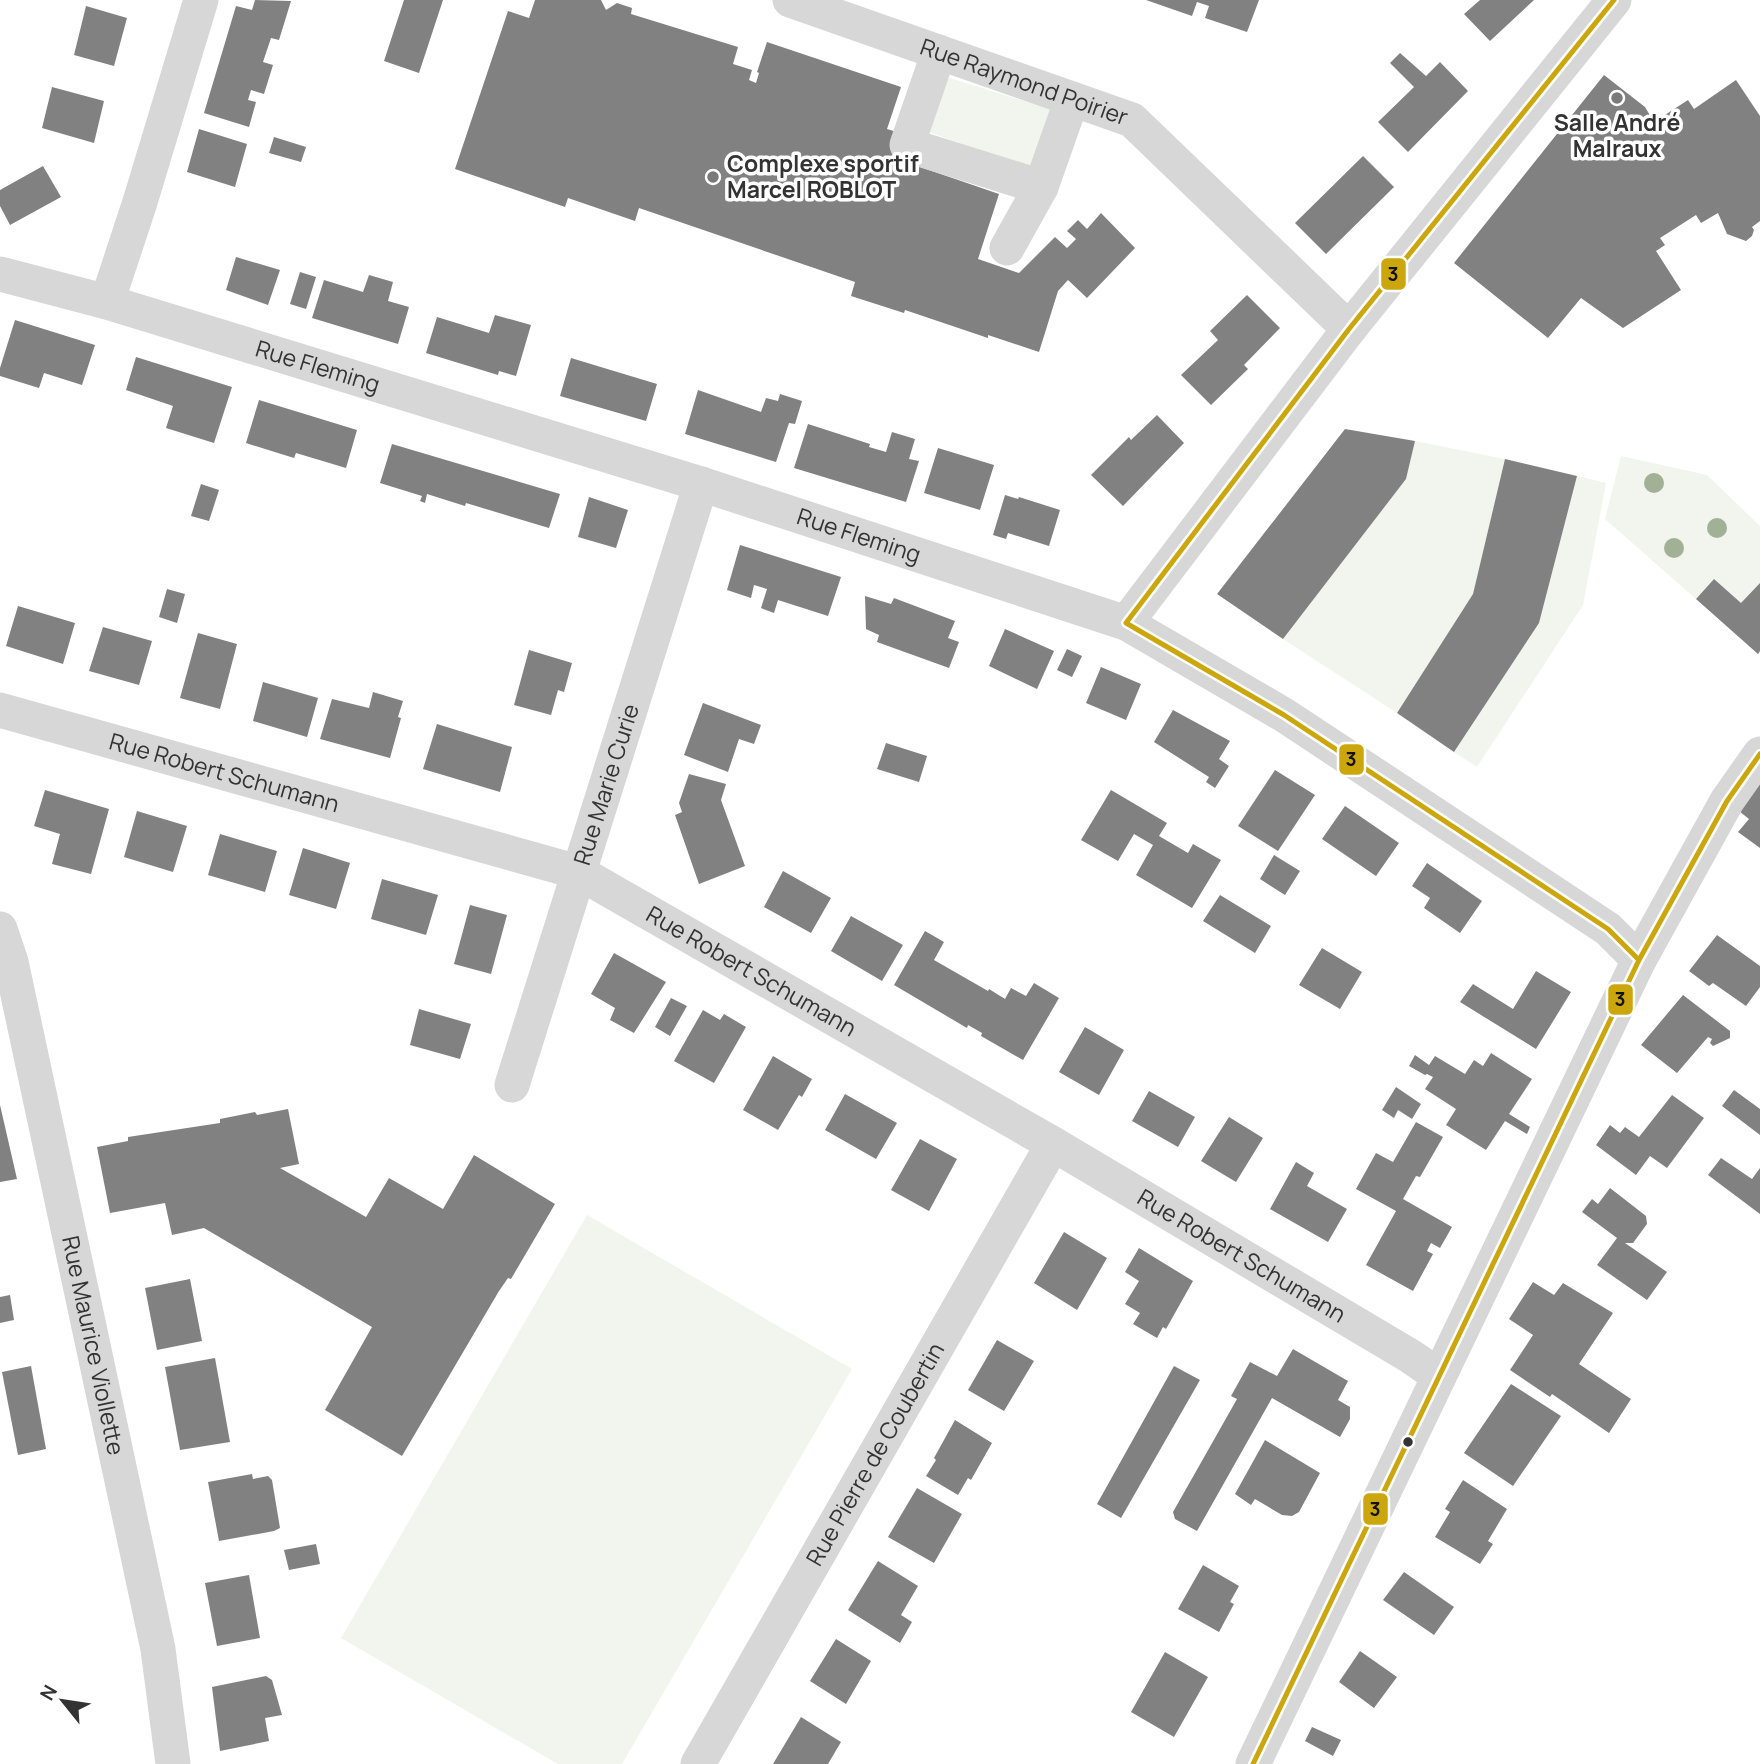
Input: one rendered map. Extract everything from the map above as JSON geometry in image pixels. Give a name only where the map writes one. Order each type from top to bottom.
[{"type":"street","points":[[107,302],[201,0]]},
{"type":"street","name":"Rue Raymond Poirier","points":[[790,0],[1132,120],[1349,329]]},
{"type":"street","points":[[1126,623],[1349,329],[1614,0]]},
{"type":"street","points":[[939,52],[907,145],[1041,187]]},
{"type":"street","points":[[1007,248],[1041,187],[1072,99]]},
{"type":"street","name":"Rue Fleming","points":[[0,274],[107,302],[701,484],[1126,623],[1284,715],[1608,929],[1639,960]]},
{"type":"street","name":"Rue Marie Curie","points":[[512,1085],[701,484]]},
{"type":"street","name":"Rue Robert Schumann","points":[[0,710],[578,872],[1053,1144],[1410,1356],[1439,1376]]},
{"type":"street","points":[[1253,1764],[1639,960],[1727,801],[1760,754]]},
{"type":"street","name":"Rue Maurice Viollette","points":[[0,929],[11,962],[158,1650],[173,1764]]},
{"type":"street","name":"Rue Pierre de Coubertin","points":[[710,1760],[1053,1144]]},
{"type":"shaded area","points":[[940,75],[1056,111],[1034,169],[923,130]]},
{"type":"shaded area","points":[[1415,441],[1505,459],[1473,594],[1397,713],[1283,639],[1406,479]]},
{"type":"shaded area","points":[[1621,456],[1707,475],[1760,526],[1760,583],[1741,603],[1714,579],[1696,599],[1605,519]]},
{"type":"shaded area","points":[[1577,476],[1606,483],[1583,605],[1477,767],[1454,752],[1539,623]]},
{"type":"shaded area","points":[[587,1215],[852,1369],[622,1764],[558,1764],[341,1638]]},
{"type":"building","points":[[255,0],[291,1],[279,40],[271,38],[263,62],[273,65],[264,94],[251,90],[248,100],[256,102],[249,127],[204,113],[236,6],[252,10]]},
{"type":"building","points":[[404,0],[443,0],[419,73],[384,61]]},
{"type":"building","name":"Complexe sportif Marcel ROBLOT","points":[[535,0],[601,0],[606,10],[617,3],[632,8],[631,14],[738,47],[733,64],[752,70],[749,80],[756,83],[767,42],[901,87],[887,129],[900,133],[897,159],[999,194],[978,259],[1019,273],[1055,237],[1067,248],[1076,239],[1067,231],[1078,220],[1087,229],[1101,213],[1135,248],[1087,298],[1068,280],[1058,291],[1039,352],[851,296],[855,282],[639,208],[635,221],[568,198],[565,207],[455,169],[508,11],[529,18]]},
{"type":"building","points":[[1146,0],[1259,0],[1247,32],[1205,18],[1209,6],[1197,2],[1192,16]]},
{"type":"building","points":[[1480,0],[1534,0],[1490,41],[1464,14]]},
{"type":"building","points":[[86,6],[127,18],[114,66],[74,55]]},
{"type":"building","points":[[1400,53],[1426,76],[1440,62],[1468,91],[1408,152],[1378,122],[1414,87],[1390,63]]},
{"type":"building","points":[[1604,75],[1645,107],[1654,122],[1688,100],[1694,109],[1736,80],[1760,116],[1760,221],[1752,227],[1752,236],[1746,241],[1727,234],[1718,213],[1701,223],[1696,215],[1660,238],[1665,245],[1656,251],[1681,290],[1623,328],[1581,298],[1548,338],[1454,263]]},
{"type":"building","points":[[52,87],[104,101],[94,143],[42,128]]},
{"type":"building","points":[[199,129],[247,144],[235,187],[187,172]]},
{"type":"building","points":[[274,137],[306,147],[301,162],[269,153]]},
{"type":"building","points":[[1363,156],[1394,187],[1326,254],[1295,223]]},
{"type":"building","points":[[43,166],[61,197],[10,225],[0,206],[0,190]]},
{"type":"building","points":[[236,257],[280,270],[268,305],[226,290]]},
{"type":"building","points":[[300,272],[316,277],[306,309],[290,304]]},
{"type":"building","points":[[369,275],[393,282],[388,301],[409,307],[398,344],[312,318],[324,280],[363,292]]},
{"type":"building","points":[[1247,295],[1280,328],[1244,365],[1248,369],[1211,405],[1181,375],[1218,340],[1210,331]]},
{"type":"building","points":[[495,315],[531,325],[516,376],[499,371],[498,375],[426,353],[437,317],[489,333]]},
{"type":"building","points":[[15,320],[95,345],[82,385],[44,373],[39,388],[0,376]]},
{"type":"building","points":[[136,357],[232,387],[214,443],[166,428],[173,406],[126,390]]},
{"type":"building","points":[[571,358],[657,384],[646,421],[560,396]]},
{"type":"building","points":[[698,390],[761,412],[766,398],[778,401],[780,394],[802,401],[795,424],[789,423],[776,462],[685,434]]},
{"type":"building","points":[[259,400],[357,430],[346,468],[296,453],[294,458],[246,443]]},
{"type":"building","points":[[1157,415],[1184,443],[1123,506],[1091,475],[1129,437],[1131,440]]},
{"type":"building","points":[[808,424],[870,444],[869,447],[886,452],[892,432],[915,439],[909,459],[919,461],[906,502],[794,468]]},
{"type":"building","points":[[1345,429],[1415,441],[1406,479],[1283,639],[1217,594]]},
{"type":"building","points":[[392,444],[560,494],[549,528],[427,494],[425,503],[420,501],[422,496],[380,483]]},
{"type":"building","points":[[938,448],[994,465],[980,510],[924,493]]},
{"type":"building","points":[[1505,459],[1577,476],[1539,623],[1454,752],[1397,713],[1473,594]]},
{"type":"building","points":[[201,484],[219,490],[209,521],[191,516]]},
{"type":"building","points":[[1005,495],[1060,510],[1049,546],[1008,533],[1006,539],[993,535]]},
{"type":"building","points":[[589,497],[628,510],[616,548],[578,537]]},
{"type":"building","points":[[740,545],[841,577],[828,616],[778,600],[774,613],[761,608],[767,589],[754,585],[751,598],[727,590]]},
{"type":"building","points":[[1714,579],[1741,603],[1760,583],[1758,654],[1696,599]]},
{"type":"building","points":[[167,589],[185,594],[177,623],[159,617]]},
{"type":"building","points":[[865,596],[891,604],[894,598],[955,621],[948,638],[959,642],[949,668],[877,642],[879,635],[866,629]]},
{"type":"building","points":[[18,606],[75,623],[63,664],[6,646]]},
{"type":"building","points":[[103,627],[152,641],[139,685],[89,671]]},
{"type":"building","points":[[1005,629],[1054,651],[1037,689],[989,666]]},
{"type":"building","points":[[198,633],[237,644],[220,709],[180,698]]},
{"type":"building","points":[[1067,649],[1082,656],[1072,677],[1057,670]]},
{"type":"building","points":[[529,650],[572,663],[564,692],[558,690],[551,715],[514,705]]},
{"type":"building","points":[[1101,667],[1141,684],[1126,720],[1086,703]]},
{"type":"building","points":[[263,682],[318,698],[307,737],[253,721]]},
{"type":"building","points":[[373,692],[403,701],[390,758],[320,739],[332,699],[369,708]]},
{"type":"building","points":[[703,703],[761,725],[754,744],[739,739],[728,772],[684,755]]},
{"type":"building","points":[[1173,710],[1230,741],[1219,759],[1229,766],[1215,788],[1206,782],[1209,777],[1154,742]]},
{"type":"building","points":[[437,724],[512,747],[500,792],[423,769]]},
{"type":"building","points":[[886,743],[927,756],[919,782],[877,769]]},
{"type":"building","points":[[1275,770],[1315,795],[1278,851],[1238,826]]},
{"type":"building","points":[[689,774],[726,784],[721,800],[745,866],[699,884],[675,815],[682,812],[679,803]]},
{"type":"building","points":[[1760,782],[1760,848],[1738,832],[1749,819],[1739,811]]},
{"type":"building","points":[[45,790],[109,809],[91,874],[52,864],[60,834],[34,826]]},
{"type":"building","points":[[1111,790],[1167,823],[1159,836],[1188,853],[1193,844],[1221,860],[1192,908],[1136,875],[1153,845],[1134,834],[1118,861],[1081,840]]},
{"type":"building","points":[[1345,806],[1399,843],[1376,876],[1322,839]]},
{"type":"building","points":[[137,811],[187,826],[173,872],[124,857]]},
{"type":"building","points":[[220,834],[277,851],[265,892],[208,875]]},
{"type":"building","points":[[303,848],[350,863],[336,909],[289,895]]},
{"type":"building","points":[[1274,855],[1300,871],[1285,895],[1260,879]]},
{"type":"building","points":[[1427,863],[1482,901],[1460,933],[1424,908],[1430,898],[1412,886]]},
{"type":"building","points":[[783,871],[831,898],[811,933],[764,907]]},
{"type":"building","points":[[382,879],[438,895],[426,935],[371,919]]},
{"type":"building","points":[[1220,895],[1271,926],[1255,953],[1203,921]]},
{"type":"building","points":[[470,905],[507,915],[491,974],[454,964]]},
{"type":"building","points":[[851,916],[903,945],[882,981],[831,951]]},
{"type":"building","points":[[925,931],[944,942],[934,960],[988,991],[989,989],[1005,999],[1011,988],[1026,996],[1034,983],[1059,998],[1023,1060],[981,1036],[982,1033],[968,1025],[967,1028],[894,985]]},
{"type":"building","points":[[1717,935],[1760,966],[1760,987],[1746,1006],[1713,983],[1709,986],[1689,971]]},
{"type":"building","points":[[1322,948],[1362,972],[1340,1009],[1299,985]]},
{"type":"building","points":[[614,953],[666,982],[634,1033],[610,1020],[615,1008],[591,994]]},
{"type":"building","points":[[1536,971],[1571,992],[1536,1049],[1460,1002],[1473,984],[1513,1009]]},
{"type":"building","points":[[1683,995],[1730,1031],[1730,1038],[1713,1046],[1710,1043],[1712,1039],[1708,1037],[1677,1073],[1641,1045]]},
{"type":"building","points":[[671,998],[687,1006],[670,1036],[655,1027]]},
{"type":"building","points":[[419,1009],[471,1024],[460,1059],[410,1045]]},
{"type":"building","points":[[703,1010],[720,1020],[724,1014],[746,1027],[714,1083],[674,1061]]},
{"type":"building","points":[[1085,1027],[1124,1050],[1099,1095],[1059,1072]]},
{"type":"building","points":[[1491,1053],[1532,1079],[1509,1114],[1530,1127],[1527,1134],[1505,1121],[1486,1150],[1446,1125],[1456,1109],[1425,1089],[1433,1077],[1409,1066],[1415,1055],[1429,1065],[1435,1056],[1465,1074],[1474,1060],[1483,1066]]},
{"type":"building","points":[[773,1056],[812,1079],[778,1130],[743,1110]]},
{"type":"building","points":[[1396,1087],[1421,1104],[1412,1119],[1398,1110],[1394,1118],[1382,1110]]},
{"type":"building","points":[[1734,1090],[1760,1109],[1760,1135],[1722,1106]]},
{"type":"building","points":[[1149,1091],[1195,1117],[1178,1147],[1132,1121]]},
{"type":"building","points":[[845,1094],[897,1123],[876,1159],[825,1130]]},
{"type":"building","points":[[1672,1095],[1704,1118],[1667,1168],[1650,1156],[1636,1175],[1596,1145],[1610,1125],[1620,1133],[1625,1127],[1639,1137]]},
{"type":"building","points":[[0,1105],[17,1179],[0,1182]]},
{"type":"building","points":[[288,1109],[299,1164],[280,1168],[366,1217],[389,1178],[443,1209],[474,1155],[555,1204],[511,1279],[508,1278],[499,1291],[402,1456],[325,1410],[372,1327],[204,1228],[172,1235],[165,1203],[110,1213],[97,1147],[128,1141],[128,1137],[220,1123],[220,1119],[255,1112],[257,1115]]},
{"type":"building","points":[[1229,1117],[1263,1138],[1236,1182],[1201,1161]]},
{"type":"building","points":[[1416,1122],[1443,1137],[1420,1177],[1416,1176],[1403,1199],[1452,1227],[1440,1248],[1431,1243],[1427,1251],[1433,1254],[1413,1291],[1366,1265],[1396,1211],[1356,1189],[1376,1153],[1393,1162]]},
{"type":"building","points":[[920,1139],[957,1159],[929,1211],[891,1190]]},
{"type":"building","points":[[1721,1158],[1752,1179],[1760,1168],[1760,1214],[1708,1175]]},
{"type":"building","points":[[1296,1162],[1314,1173],[1307,1186],[1347,1209],[1328,1242],[1270,1209]]},
{"type":"building","points":[[1610,1188],[1646,1216],[1647,1224],[1633,1243],[1625,1243],[1667,1272],[1647,1300],[1597,1265],[1617,1238],[1582,1212],[1592,1199],[1598,1204]]},
{"type":"building","points":[[1064,1232],[1107,1258],[1077,1310],[1034,1283]]},
{"type":"building","points":[[1139,1248],[1193,1281],[1166,1329],[1163,1327],[1157,1338],[1133,1324],[1140,1313],[1125,1304],[1139,1281],[1125,1272]]},
{"type":"building","points":[[190,1279],[202,1341],[157,1350],[145,1288]]},
{"type":"building","points":[[1533,1282],[1554,1295],[1563,1283],[1613,1313],[1579,1364],[1631,1399],[1609,1433],[1552,1394],[1550,1397],[1510,1370],[1533,1335],[1509,1319]]},
{"type":"building","points":[[10,1295],[14,1320],[0,1323],[0,1297]]},
{"type":"building","points":[[997,1340],[1034,1361],[1004,1411],[968,1390]]},
{"type":"building","points":[[1293,1349],[1348,1381],[1338,1400],[1350,1407],[1350,1419],[1340,1437],[1272,1398],[1197,1531],[1175,1519],[1173,1512],[1237,1399],[1231,1396],[1250,1362],[1277,1376]]},
{"type":"building","points":[[215,1358],[230,1442],[180,1450],[165,1367]]},
{"type":"building","points":[[31,1366],[46,1449],[18,1455],[2,1372]]},
{"type":"building","points":[[1174,1366],[1200,1380],[1121,1518],[1097,1504]]},
{"type":"building","points":[[1511,1384],[1561,1416],[1513,1486],[1464,1453]]},
{"type":"building","points":[[955,1420],[992,1443],[971,1480],[968,1478],[958,1495],[926,1476]]},
{"type":"building","points":[[1265,1440],[1320,1473],[1299,1512],[1292,1516],[1282,1515],[1255,1499],[1251,1505],[1235,1494]]},
{"type":"building","points":[[252,1474],[253,1479],[268,1476],[272,1480],[280,1528],[219,1541],[208,1482]]},
{"type":"building","points":[[1463,1480],[1507,1509],[1488,1541],[1493,1544],[1480,1564],[1435,1537],[1450,1512],[1445,1509]]},
{"type":"building","points":[[917,1488],[962,1514],[934,1563],[888,1537]]},
{"type":"building","points":[[316,1544],[320,1564],[289,1570],[284,1550]]},
{"type":"building","points":[[878,1561],[918,1586],[901,1615],[912,1622],[900,1643],[848,1610]]},
{"type":"building","points":[[1203,1565],[1239,1586],[1230,1602],[1234,1604],[1219,1632],[1178,1609]]},
{"type":"building","points":[[1404,1572],[1454,1607],[1434,1635],[1383,1600]]},
{"type":"building","points":[[249,1575],[260,1638],[217,1646],[205,1583]]},
{"type":"building","points":[[836,1639],[871,1661],[846,1704],[810,1681]]},
{"type":"building","points":[[1360,1651],[1397,1677],[1374,1708],[1339,1682]]},
{"type":"building","points":[[1165,1652],[1208,1677],[1174,1737],[1131,1712]]},
{"type":"building","points":[[266,1676],[272,1680],[282,1715],[265,1718],[269,1741],[220,1751],[212,1687]]},
{"type":"building","points":[[801,1717],[841,1742],[828,1764],[773,1764]]},
{"type":"building","points":[[1312,1727],[1341,1740],[1333,1756],[1305,1741]]},
{"type":"transit line","name":"3","points":[[1614,0],[1349,329],[1126,623],[1284,715],[1608,929],[1639,960]]},
{"type":"transit line","name":"3","points":[[1253,1764],[1639,960],[1727,801],[1760,754]]},
{"type":"place","name":"Salle André Malraux","points":[[1617,98]]},
{"type":"place","name":"Complexe sportif Marcel ROBLOT","points":[[713,177]]}]
